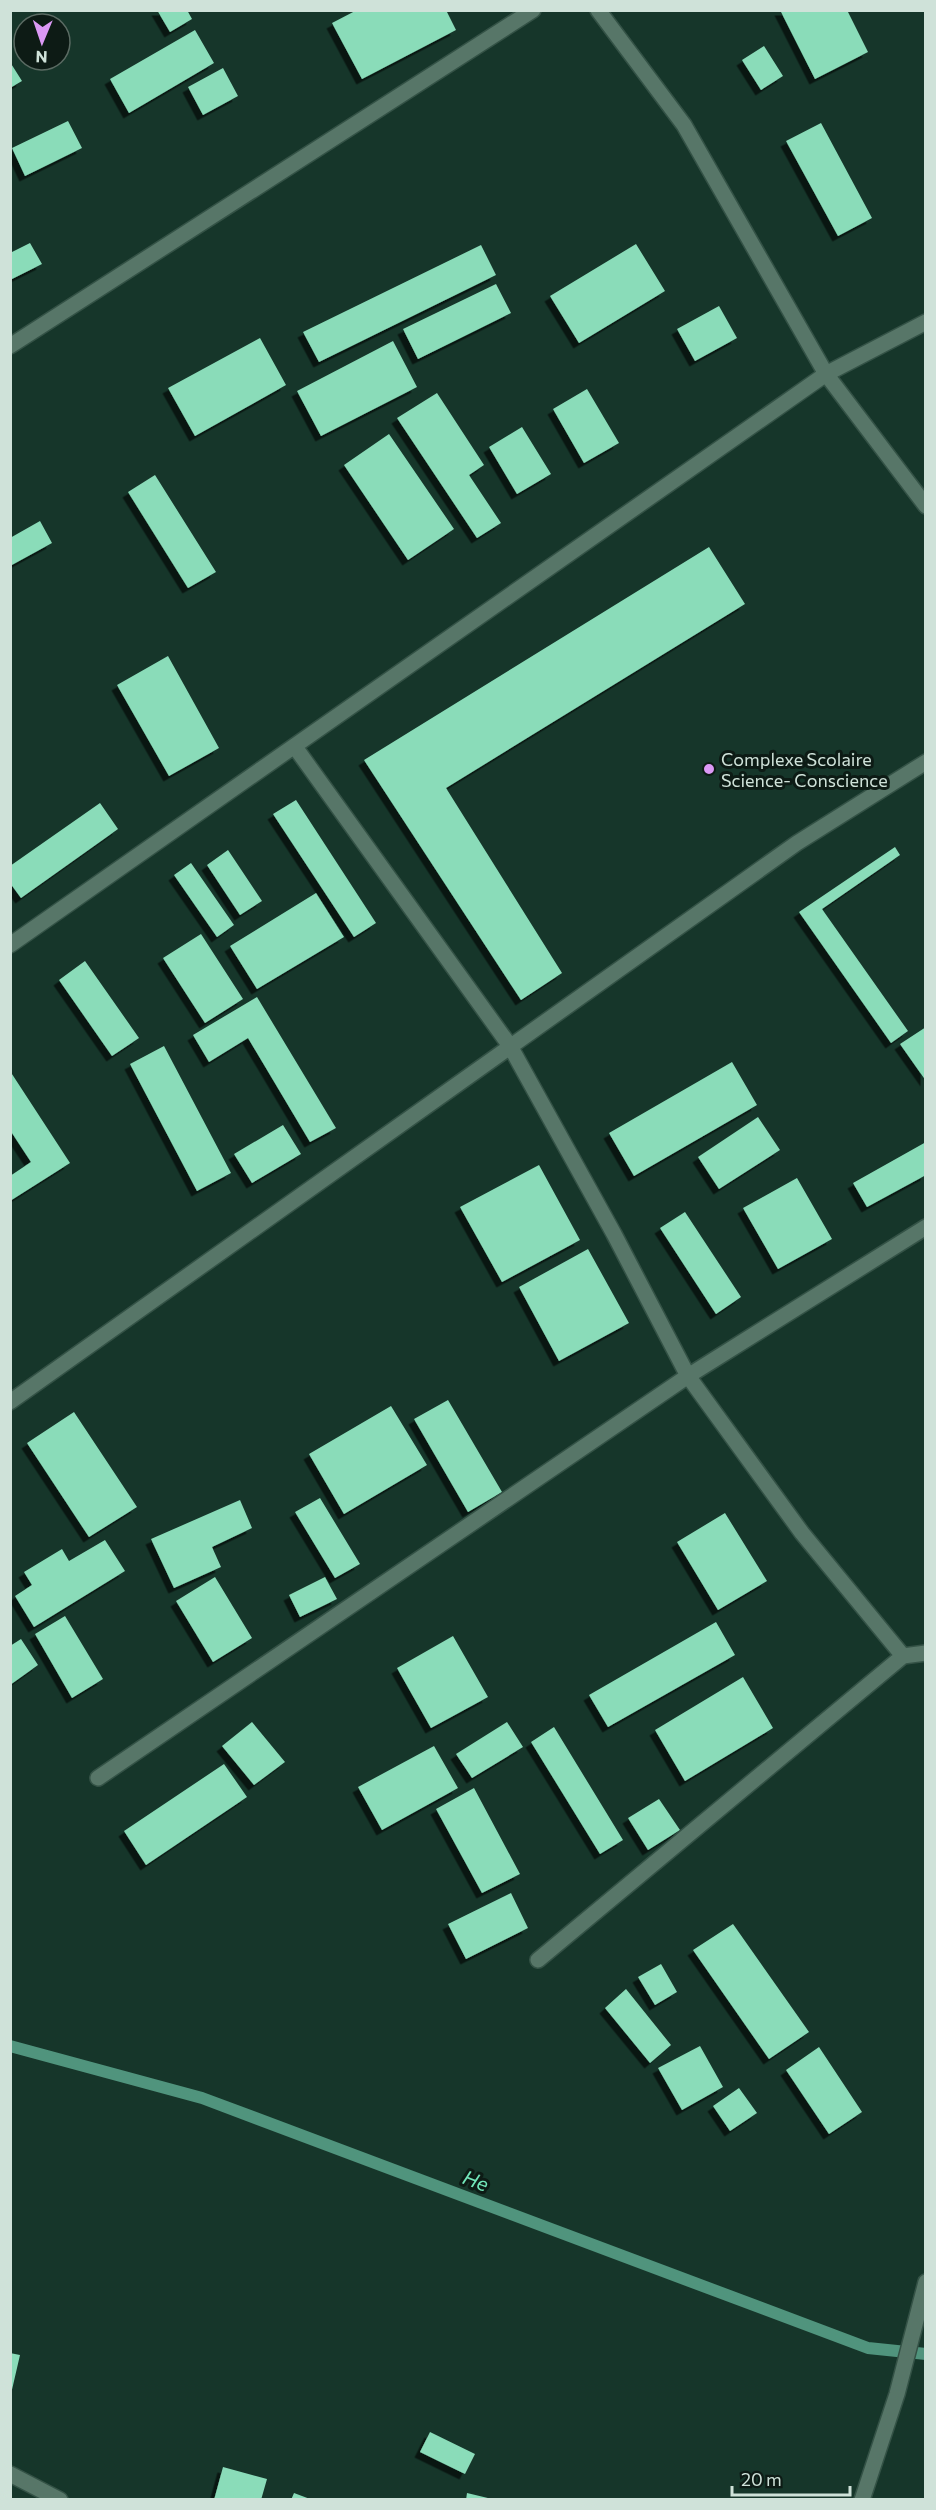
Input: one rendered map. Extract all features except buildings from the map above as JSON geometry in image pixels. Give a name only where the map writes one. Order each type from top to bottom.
[{"type":"street","points":[[10,346],[533,10]]},
{"type":"street","points":[[598,10],[684,125],[826,374],[926,506]]},
{"type":"street","points":[[10,945],[826,374],[926,322]]},
{"type":"street","points":[[295,747],[510,1046],[614,1234],[688,1376],[802,1533],[903,1656]]},
{"type":"street","points":[[10,1402],[797,843],[926,762]]},
{"type":"street","points":[[98,1778],[688,1376],[926,1227]]},
{"type":"street","points":[[538,1960],[903,1656],[926,1653]]},
{"type":"street","points":[[862,2499],[897,2394],[926,2282]]},
{"type":"street","points":[[10,2474],[60,2499]]},
{"type":"waterway","name":"He","points":[[10,2046],[202,2098],[868,2348],[926,2354]]},
{"type":"place","name":"Complexe Scolaire Science- Conscience","points":[[709,769]]}]
